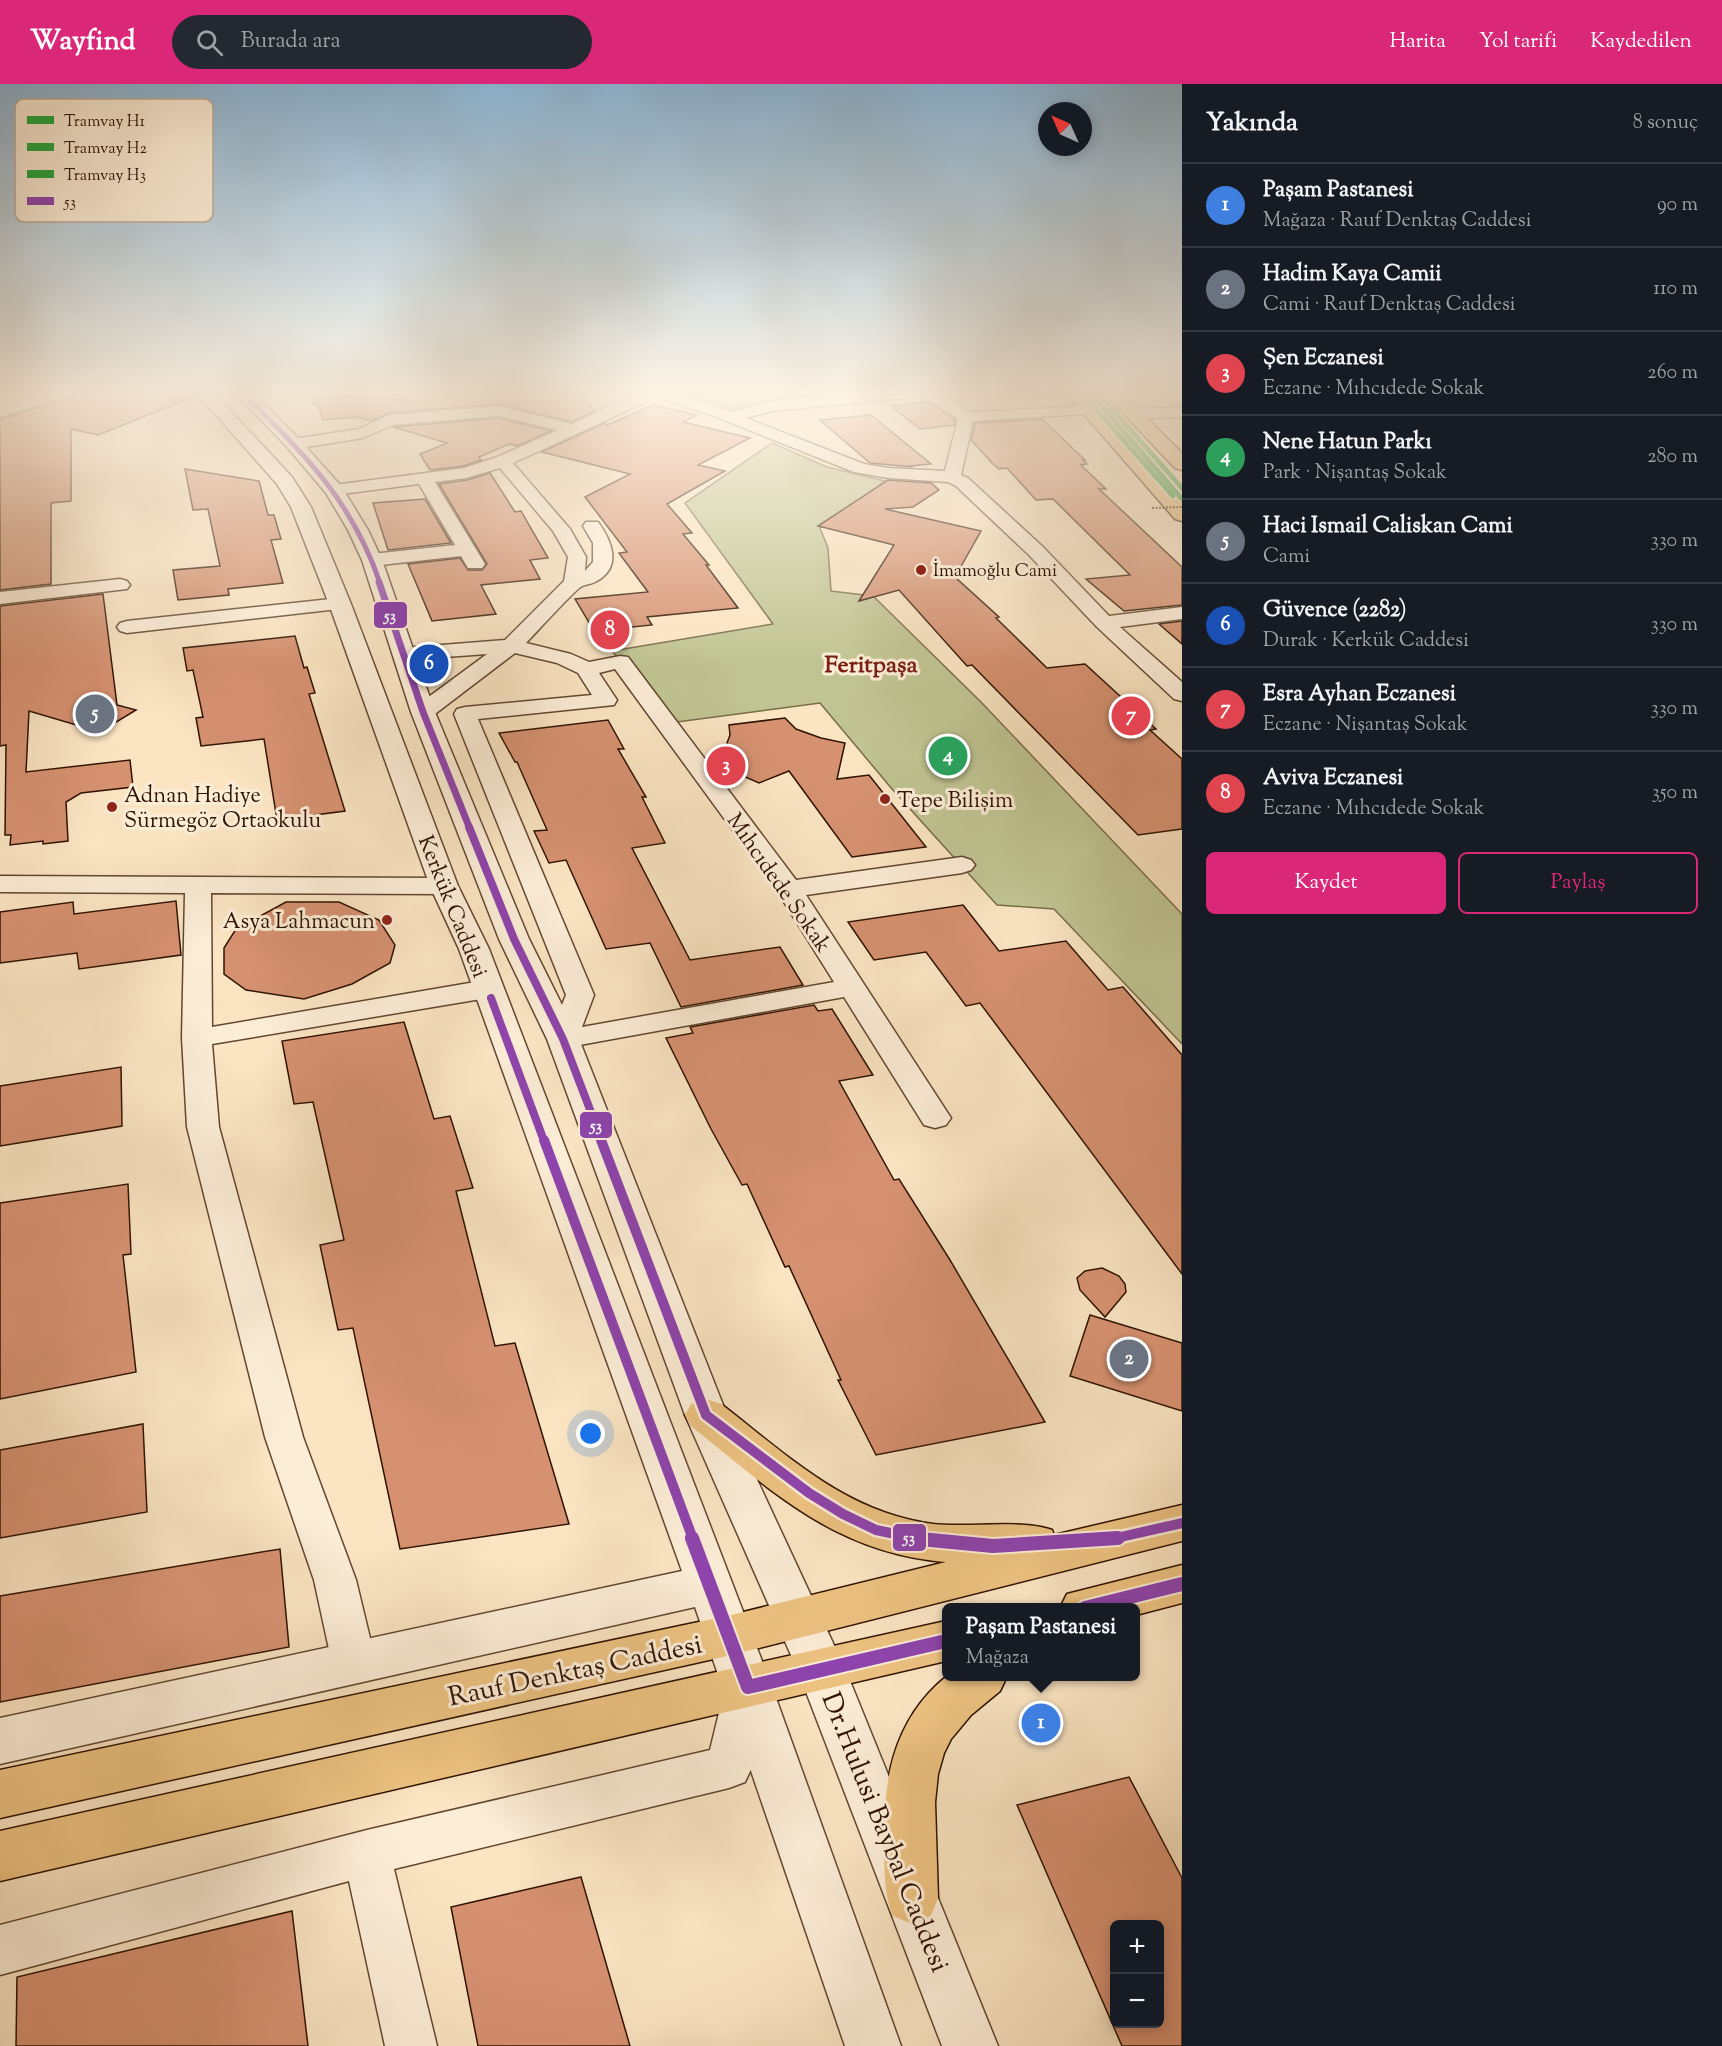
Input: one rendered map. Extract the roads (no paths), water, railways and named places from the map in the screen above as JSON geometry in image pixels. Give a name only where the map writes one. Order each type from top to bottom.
[{"type":"main road","points":[[1152,482],[1182,515]]},
{"type":"main road","points":[[706,1415],[809,1493],[843,1514],[876,1530],[915,1539],[993,1546],[1109,1540]]},
{"type":"main road","name":"Rauf Denktaş Caddesi","points":[[0,1794],[728,1636],[1182,1523]]},
{"type":"main road","points":[[1103,1603],[1176,1585]]},
{"type":"main road","points":[[1135,1603],[1176,1585]]},
{"type":"main road","points":[[0,1856],[942,1642]]},
{"type":"main road","points":[[912,1898],[909,1825],[910,1788],[915,1761],[926,1734],[940,1713],[959,1693],[977,1681]]},
{"type":"street","name":"Kerkük Caddesi","points":[[285,482],[301,507],[340,603],[444,886],[474,949],[747,1687]]},
{"type":"street","name":"Kerkük Caddesi","points":[[327,482],[358,530],[372,560],[423,712],[514,939],[563,1039],[706,1415],[800,1618]]},
{"type":"street","points":[[334,490],[397,482]]},
{"type":"street","points":[[372,560],[470,557],[426,482]]},
{"type":"street","points":[[521,482],[561,529],[577,557],[574,582]]},
{"type":"street","points":[[960,482],[1036,551],[1104,623],[1182,694]]},
{"type":"street","points":[[423,712],[512,646],[574,582],[590,577],[603,563],[602,543],[592,525]]},
{"type":"street","points":[[0,598],[120,585]]},
{"type":"street","points":[[127,627],[340,603]]},
{"type":"street","points":[[1104,623],[1182,613]]},
{"type":"street","points":[[404,654],[512,646],[564,658],[586,669],[606,700],[465,714],[580,995],[563,1039]]},
{"type":"street","name":"Mıhcıdede Sokak","points":[[586,669],[620,662],[789,889],[935,1119]]},
{"type":"street","points":[[789,889],[962,865]]},
{"type":"street","points":[[0,884],[444,886]]},
{"type":"street","points":[[198,885],[197,1038],[203,1127],[284,1437],[335,1580],[354,1663]]},
{"type":"street","points":[[563,1039],[853,987]]},
{"type":"street","points":[[197,1038],[488,989]]},
{"type":"street","points":[[0,1741],[708,1585]]},
{"type":"street","name":"Dr.Hulusi Baybal Caddesi","points":[[800,1618],[970,2046]]},
{"type":"street","points":[[0,1950],[367,1853],[729,1767],[747,1687]]},
{"type":"street","points":[[747,1687],[873,2046]]},
{"type":"street","points":[[367,1853],[411,2046]]},
{"type":"tram line","name":"H3","points":[[1160,482],[1173,496]]},
{"type":"tram line","name":"H1","points":[[1167,482],[1182,499]]},
{"type":"tram line","name":"H2","points":[[1176,482],[1182,488]]},
{"type":"place","name":"İmamoğlu Cami","points":[[921,570]]},
{"type":"place","name":"Aviva Eczanesi","points":[[610,630]]},
{"type":"place","name":"Güvence (2282)","points":[[429,664]]},
{"type":"place","name":"Haci Ismail Caliskan Cami","points":[[95,714]]},
{"type":"place","name":"Esra Ayhan Eczanesi","points":[[1131,716]]},
{"type":"place","name":"Nene Hatun Parkı","points":[[948,756]]},
{"type":"place","name":"Şen Eczanesi","points":[[726,766]]},
{"type":"place","name":"Tepe Bilişim","points":[[885,799]]},
{"type":"place","name":"Adnan Hadiye Sürmegöz Ortaokulu","points":[[112,807]]},
{"type":"place","name":"Asya Lahmacun","points":[[387,920]]},
{"type":"place","name":"Hadim Kaya Camii","points":[[1129,1359]]},
{"type":"place","name":"Paşam Pastanesi","points":[[1041,1723]]},
{"type":"district","name":"Feritpaşa","points":[[871,664]]}]
